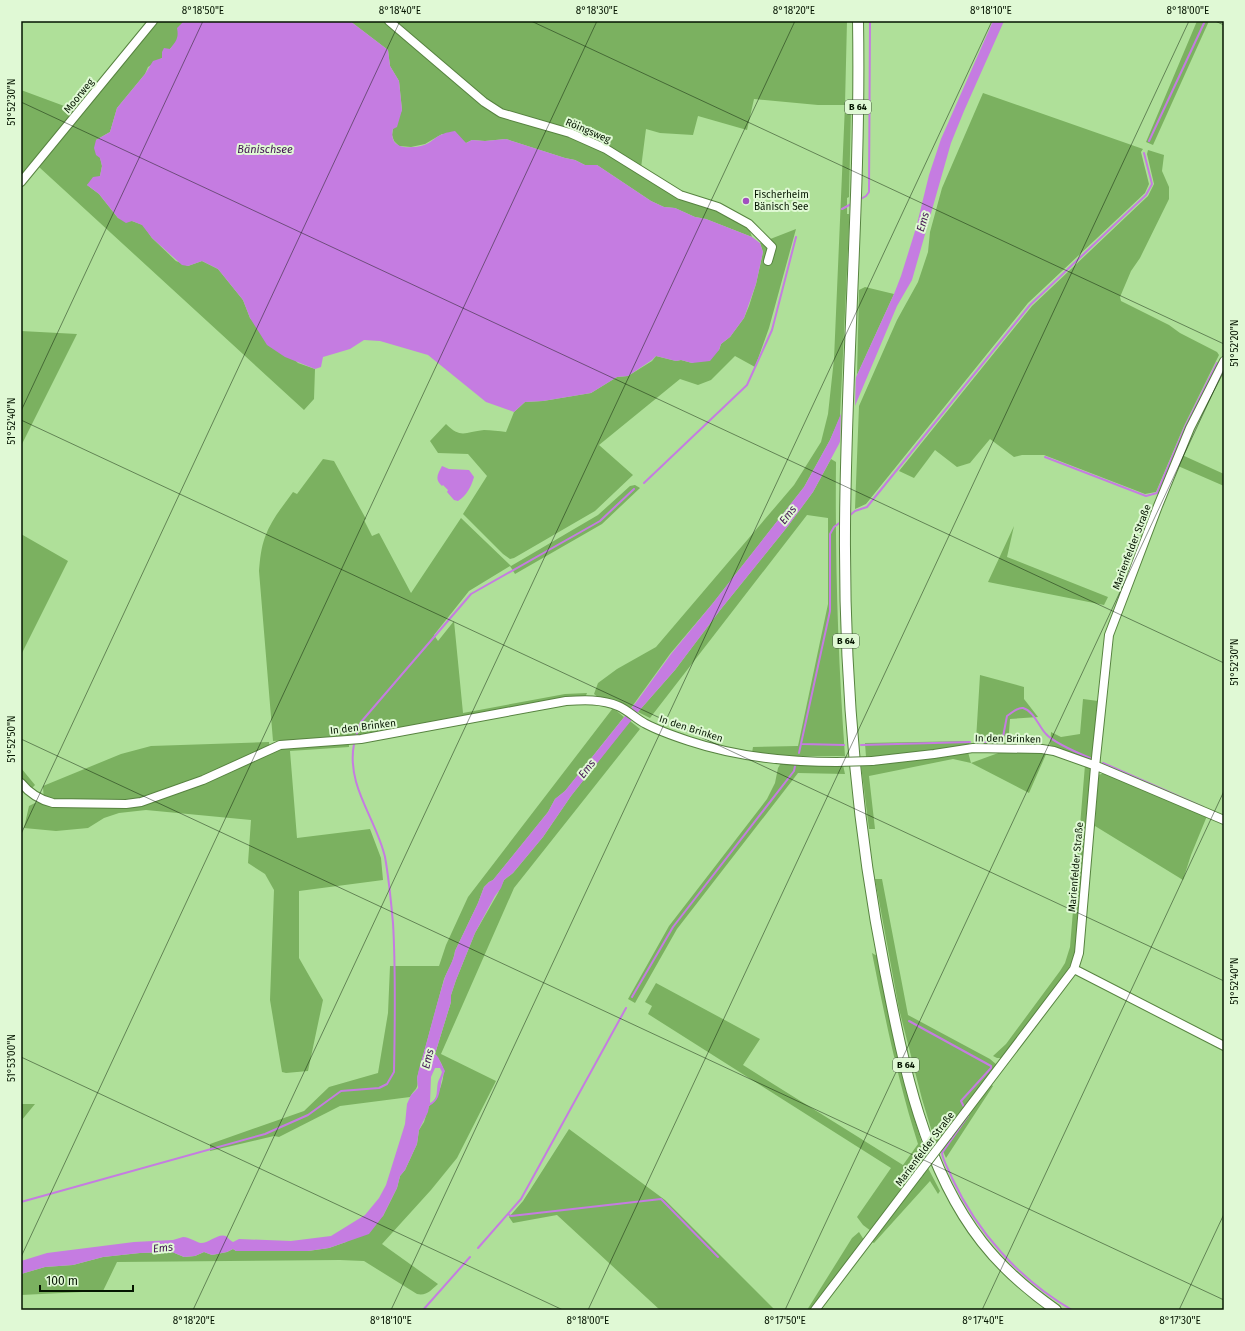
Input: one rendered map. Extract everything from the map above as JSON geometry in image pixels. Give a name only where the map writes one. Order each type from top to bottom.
[{"type":"main road","name":"B 64","points":[[858,21],[856,210],[850,346],[845,530],[846,637],[850,702],[864,852],[881,948],[907,1071],[925,1132],[936,1162],[948,1189],[962,1214],[981,1241],[1003,1266],[1029,1290],[1056,1310]]},
{"type":"street","name":"Moorweg","points":[[21,182],[153,21]]},
{"type":"street","name":"Röingsweg","points":[[389,21],[484,102],[501,113],[570,132],[606,149],[680,195],[718,207],[749,224],[772,247],[768,261]]},
{"type":"street","name":"Marienfelder Straße","points":[[815,1310],[1074,969],[1079,953],[1095,766],[1109,635],[1158,506],[1190,428],[1224,361]]},
{"type":"street","name":"In den Brinken","points":[[21,783],[36,797],[53,803],[126,804],[141,802],[203,780],[280,745],[361,739],[566,702],[588,700],[616,705],[658,730],[689,741],[725,751],[776,760],[837,762],[872,761],[973,748],[1042,749],[1054,751],[1095,766],[1224,820]]},
{"type":"street","points":[[1074,969],[1224,1046]]},
{"type":"green space","points":[[157,21],[193,21],[183,22],[177,41],[162,58],[148,67],[145,74],[117,108],[110,132],[96,140],[102,166],[100,176],[87,185],[99,194],[118,218],[143,225],[152,238],[176,261],[188,266],[202,261],[218,269],[243,300],[250,318],[298,363],[315,369],[314,399],[304,410],[39,167]]},
{"type":"green space","points":[[350,21],[385,21],[482,104],[569,135],[605,151],[679,197],[728,214],[748,226],[752,237],[706,219],[695,217],[675,208],[664,207],[651,201],[597,165],[585,165],[575,160],[506,139],[485,141],[472,140],[466,143],[442,134],[425,144],[411,147],[399,146],[394,141],[392,135],[393,129],[402,110],[399,81],[390,66],[388,50]]},
{"type":"green space","points":[[394,21],[847,21],[845,104],[851,110],[849,197],[847,198],[849,227],[840,417],[830,440],[804,487],[713,603],[670,654],[631,708],[618,701],[599,698],[594,694],[598,683],[617,669],[656,647],[794,485],[821,442],[828,414],[834,359],[845,105],[818,105],[754,99],[747,130],[698,116],[693,135],[660,133],[646,129],[641,168],[608,148],[502,110],[485,100]]},
{"type":"green space","points":[[1197,21],[1209,21],[1153,145],[1146,142]]},
{"type":"green space","points":[[21,90],[75,110],[21,175]]},
{"type":"green space","points":[[983,93],[1143,149],[1141,152],[1149,184],[1145,193],[1028,303],[866,504],[855,509],[859,406],[897,320],[918,282],[928,252],[930,232],[942,188]]},
{"type":"green space","points":[[1148,150],[1164,155],[1162,171],[1169,187],[1169,199],[1140,258],[1131,271],[1120,297],[1121,301],[1169,325],[1180,333],[1217,352],[1219,355],[1184,426],[1156,492],[1145,494],[1044,455],[1022,455],[1014,457],[990,439],[970,463],[957,467],[935,450],[914,478],[899,471],[1032,306],[1148,196],[1154,184],[1147,154]]},
{"type":"green space","points":[[796,229],[769,328],[755,367],[735,356],[711,380],[698,385],[680,379],[599,445],[633,475],[595,511],[510,559],[503,554],[463,514],[487,476],[468,454],[438,453],[430,441],[446,424],[451,429],[460,433],[484,430],[506,432],[514,412],[525,402],[543,401],[591,393],[617,377],[628,376],[652,361],[656,356],[692,363],[719,350],[721,344],[730,337],[744,318],[749,306],[756,284],[763,252],[760,243]]},
{"type":"green space","points":[[865,287],[894,294],[857,375],[859,290]]},
{"type":"green space","points":[[21,331],[77,334],[21,446]]},
{"type":"green space","points":[[1182,455],[1224,474],[1224,486],[1178,466]]},
{"type":"green space","points":[[323,459],[334,461],[366,519],[364,520],[372,536],[379,533],[411,593],[461,518],[511,566],[598,515],[630,486],[635,485],[640,488],[602,524],[515,574],[510,566],[469,591],[434,635],[438,641],[454,621],[463,713],[565,694],[587,693],[585,698],[360,736],[273,741],[259,571],[260,558],[270,525],[293,492],[297,494]]},
{"type":"green space","points":[[831,459],[836,462],[836,536],[840,682],[845,756],[787,756],[752,753],[753,747],[798,746],[828,604],[828,518],[807,515],[650,718],[638,712],[675,670],[721,609],[788,526],[813,492]]},
{"type":"green space","points":[[1014,526],[1007,557],[1108,597],[1104,605],[988,582]]},
{"type":"green space","points":[[21,534],[68,561],[21,655]]},
{"type":"green space","points":[[980,675],[1024,687],[1024,699],[1038,717],[1010,719],[1008,745],[979,744],[976,740]]},
{"type":"green space","points":[[1083,699],[1098,701],[1092,758],[1089,761],[1050,745],[1051,732],[1061,737],[1080,734]]},
{"type":"green space","points":[[613,708],[624,717],[565,791],[555,799],[548,812],[493,880],[484,887],[444,979],[417,1078],[417,1087],[410,1097],[340,1106],[279,1137],[274,1136],[210,1151],[210,1144],[304,1111],[329,1087],[378,1073],[388,1013],[390,966],[439,966],[446,945],[468,897]]},
{"type":"green space","points":[[630,721],[640,729],[514,888],[441,1054],[496,1081],[457,1158],[431,1190],[382,1244],[438,1284],[424,1294],[417,1294],[364,1261],[117,1262],[103,1291],[21,1295],[21,1274],[45,1267],[73,1265],[103,1257],[140,1253],[172,1252],[184,1257],[195,1256],[204,1252],[212,1255],[227,1252],[233,1249],[236,1251],[308,1251],[329,1248],[346,1242],[383,1216],[397,1188],[400,1176],[405,1170],[417,1144],[419,1130],[424,1122],[429,1106],[435,1100],[440,1088],[444,1072],[441,1063],[435,1054],[451,1002],[451,995],[475,933],[504,880],[513,873],[543,837],[571,796]]},
{"type":"green space","points":[[970,741],[969,745],[897,755],[866,757],[865,743]]},
{"type":"green space","points":[[269,742],[270,753],[286,748],[349,744],[349,747],[290,751],[297,838],[370,829],[381,858],[383,880],[299,891],[299,958],[323,1000],[308,1071],[286,1073],[282,1072],[270,1000],[274,890],[265,874],[248,863],[251,820],[146,810],[119,813],[104,818],[88,828],[56,831],[24,828],[29,806],[37,802],[44,804],[43,786],[121,754],[151,746]]},
{"type":"green space","points":[[968,752],[971,763],[953,759],[869,776],[875,829],[869,829],[861,765]]},
{"type":"green space","points":[[1001,752],[1047,752],[1029,793],[971,763]]},
{"type":"green space","points":[[781,763],[843,765],[845,774],[798,773],[677,929],[635,1003],[628,999],[669,926],[767,799],[775,783],[778,768]]},
{"type":"green space","points":[[1085,765],[1092,769],[1076,950],[1073,960],[1064,977],[1002,1058],[997,1058],[993,1056],[1006,1044],[1060,971],[1065,963],[1070,947]]},
{"type":"green space","points":[[21,768],[35,785],[30,790],[21,778]]},
{"type":"green space","points":[[1105,773],[1207,816],[1191,855],[1183,880],[1095,826],[1098,775]]},
{"type":"green space","points":[[875,879],[882,879],[908,1015],[990,1059],[997,1065],[936,1145],[922,1099],[899,1009]]},
{"type":"green space","points":[[872,953],[877,956],[892,1033],[904,1083],[927,1158],[871,1231],[863,1225],[857,1217],[891,1168],[648,1014],[652,1006],[645,1002],[656,983],[760,1039],[743,1065],[903,1165],[918,1144],[898,1073]]},
{"type":"green space","points":[[990,1084],[993,1086],[946,1158],[942,1149]]},
{"type":"green space","points":[[21,1104],[35,1104],[21,1121]]},
{"type":"green space","points":[[569,1129],[665,1200],[775,1310],[660,1310],[557,1215],[513,1223],[509,1217],[523,1201]]},
{"type":"green space","points":[[928,1168],[940,1191],[938,1194],[930,1181],[874,1243],[872,1242]]},
{"type":"green space","points":[[859,1232],[864,1240],[812,1310],[807,1310],[852,1238]]},
{"type":"water","name":"Bänischsee","points":[[350,21],[388,50],[390,66],[399,81],[402,110],[397,127],[393,129],[392,136],[397,144],[407,147],[419,146],[427,144],[440,135],[455,131],[466,143],[472,140],[485,141],[506,139],[575,160],[585,165],[597,165],[651,201],[664,207],[675,208],[695,217],[706,219],[752,237],[760,243],[763,252],[756,284],[744,318],[730,337],[721,344],[719,350],[710,361],[692,363],[656,356],[628,376],[617,377],[591,393],[543,401],[525,402],[514,412],[486,402],[428,355],[380,341],[364,340],[350,349],[323,357],[321,367],[315,369],[285,357],[267,345],[250,318],[243,300],[218,269],[202,261],[188,266],[182,265],[152,238],[142,225],[132,221],[126,223],[118,218],[99,194],[87,185],[93,177],[100,176],[102,166],[100,158],[96,155],[94,148],[96,140],[110,132],[117,108],[145,74],[153,61],[162,58],[164,48],[170,49],[174,44],[177,37],[177,28],[183,22]]},
{"type":"water","name":"Ems","points":[[993,21],[1004,21],[951,143],[912,280],[897,306],[839,444],[813,492],[788,526],[721,609],[675,670],[638,712],[571,796],[543,837],[513,873],[504,880],[501,888],[475,933],[451,995],[451,1002],[435,1054],[445,1071],[438,1097],[435,1102],[429,1106],[428,1112],[419,1130],[417,1144],[405,1170],[400,1176],[397,1188],[383,1216],[369,1234],[329,1248],[308,1251],[236,1251],[233,1249],[227,1252],[212,1255],[204,1252],[195,1256],[184,1257],[172,1252],[140,1253],[103,1257],[73,1265],[45,1267],[21,1274],[21,1261],[47,1253],[134,1242],[173,1240],[183,1237],[204,1243],[223,1235],[233,1242],[239,1239],[291,1241],[331,1236],[365,1215],[379,1198],[386,1185],[405,1124],[407,1104],[411,1095],[418,1088],[417,1078],[419,1069],[444,980],[455,951],[484,887],[493,880],[548,812],[555,799],[565,791],[637,701],[671,654],[804,487],[830,440],[857,375],[894,294],[916,228],[929,175],[941,139]],"holes":[[[435,1068],[440,1068],[442,1072],[438,1082],[436,1097],[430,1103],[431,1077]]]},
{"type":"water","points":[[442,466],[449,469],[469,470],[474,477],[472,484],[464,496],[458,501],[454,500],[447,492],[448,490],[443,485],[442,486],[437,479]]},
{"type":"pier","points":[[856,371],[855,410],[840,447],[841,408]]},
{"type":"waterway","points":[[859,200],[866,196],[869,192],[870,21]]},
{"type":"waterway","points":[[1149,141],[1205,21]]},
{"type":"waterway","points":[[849,516],[855,511],[867,507],[1030,305],[1146,195],[1152,184],[1144,153]]},
{"type":"waterway","points":[[842,209],[853,203]]},
{"type":"waterway","points":[[644,483],[747,385],[772,330],[796,237]]},
{"type":"waterway","points":[[1045,457],[1146,496],[1157,493],[1185,427],[1217,363]]},
{"type":"waterway","points":[[356,736],[361,722],[471,594],[600,521],[634,489]]},
{"type":"waterway","points":[[799,753],[830,611],[830,534],[834,527],[842,521]]},
{"type":"waterway","points":[[979,742],[1002,742],[1007,716],[1017,709],[1023,708],[1030,712],[1043,731],[1055,741],[1066,748],[1090,758]]},
{"type":"waterway","points":[[861,745],[970,742]]},
{"type":"waterway","points":[[21,1202],[265,1134],[308,1115],[341,1091],[379,1088],[387,1084],[394,1072],[395,979],[393,923],[385,857],[381,843],[363,802],[354,774],[354,744]]},
{"type":"waterway","points":[[802,744],[844,745]]},
{"type":"waterway","points":[[1103,763],[1203,807]]},
{"type":"waterway","points":[[632,997],[673,927],[794,771],[795,766]]},
{"type":"waterway","points":[[478,1248],[521,1199],[626,1008]]},
{"type":"waterway","points":[[909,1021],[991,1066],[991,1068],[961,1101],[964,1107]]},
{"type":"waterway","points":[[968,1116],[942,1153],[962,1198],[987,1236],[1002,1253],[1035,1284],[1072,1310]]},
{"type":"waterway","points":[[508,1214],[511,1216],[661,1199],[718,1257]]},
{"type":"waterway","points":[[423,1310],[470,1257]]},
{"type":"place","name":"Fischerheim Bänisch See","points":[[746,201]]}]
